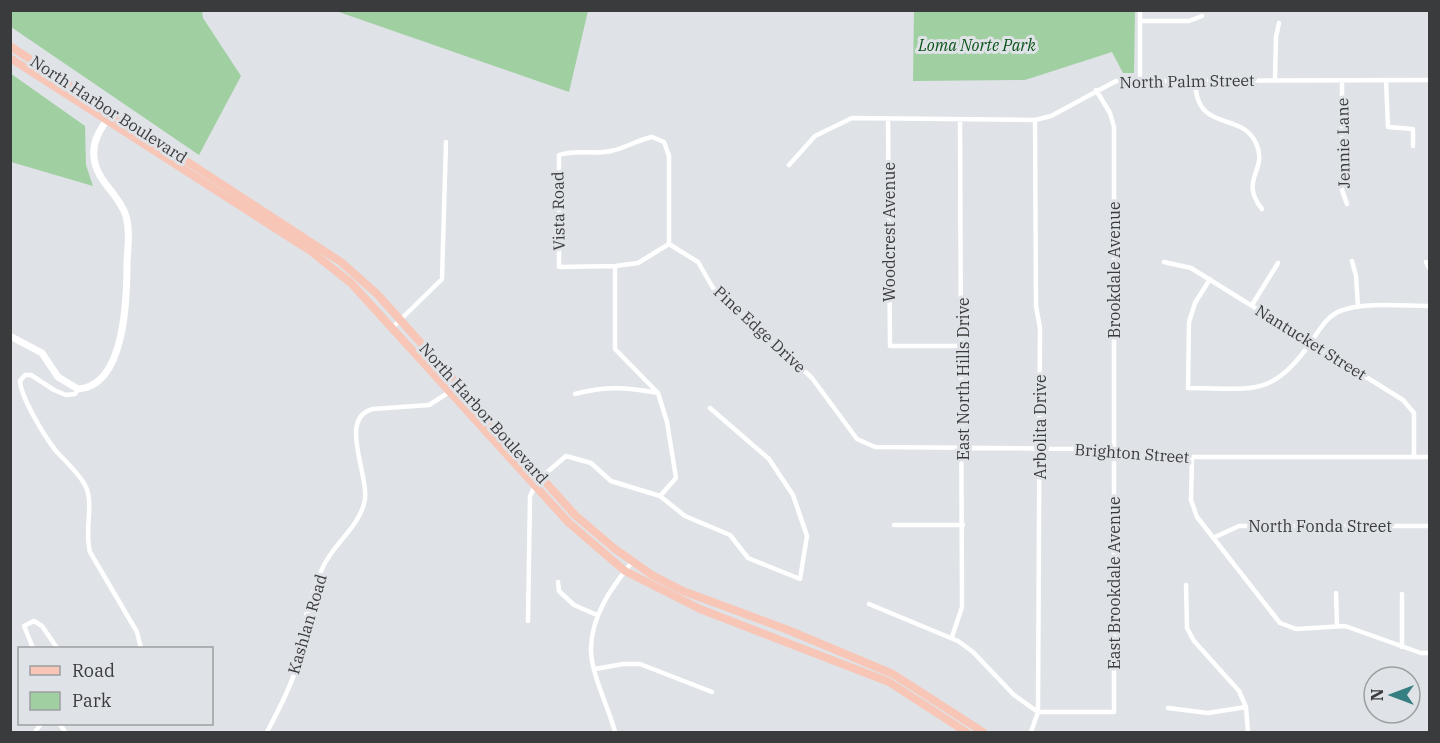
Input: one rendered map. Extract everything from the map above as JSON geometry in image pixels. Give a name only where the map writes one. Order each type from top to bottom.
[{"type":"main road","name":"North Harbor Boulevard","points":[[10,46],[327,251],[360,278],[401,320],[459,386],[581,535],[625,570],[700,609],[889,682],[966,732]]},
{"type":"main road","name":"North Harbor Boulevard","points":[[10,58],[324,261],[351,283],[451,392],[538,481],[582,522],[633,562],[683,591],[788,630],[893,674],[983,732]]},
{"type":"street","points":[[1140,10],[1140,81]]},
{"type":"street","points":[[1140,21],[1189,21],[1202,15]]},
{"type":"street","points":[[1275,79],[1276,37],[1279,23]]},
{"type":"street","points":[[1386,80],[1388,127],[1413,129],[1413,146]]},
{"type":"street","name":"North Palm Street","points":[[789,165],[815,136],[846,120],[888,118],[1035,120],[1051,116],[1116,81],[1430,80]]},
{"type":"street","name":"Jennie Lane","points":[[1342,81],[1342,190],[1347,204]]},
{"type":"street","points":[[1195,82],[1197,102],[1202,111],[1244,130],[1257,145],[1258,166],[1251,185],[1255,201],[1262,209]]},
{"type":"street","name":"Brookdale Avenue","points":[[1096,90],[1110,113],[1114,127],[1113,454]]},
{"type":"street","points":[[113,111],[96,137],[94,158],[101,180],[123,208],[127,220],[126,308],[120,340],[104,373],[89,387],[78,389],[71,395],[60,393],[31,375],[25,375],[20,381],[22,391],[45,435],[85,486],[88,498],[88,545],[95,562],[137,632],[141,647]]},
{"type":"street","name":"Woodcrest Avenue","points":[[888,118],[890,345],[963,346]]},
{"type":"street","name":"East North Hills Drive","points":[[952,637],[962,607],[963,346],[960,119]]},
{"type":"street","name":"Arbolita Drive","points":[[1031,732],[1038,712],[1041,448],[1041,328],[1036,306],[1035,120]]},
{"type":"street","name":"Vista Road","points":[[652,137],[664,142],[669,156],[669,244],[638,263],[615,266],[559,267],[559,155],[569,151],[615,150],[637,140],[652,137]]},
{"type":"street","points":[[393,327],[442,279],[446,142]]},
{"type":"street","name":"Pine Edge Drive","points":[[669,244],[698,262],[713,288],[812,378],[843,423]]},
{"type":"street","points":[[1352,261],[1356,276],[1358,307]]},
{"type":"street","name":"Nantucket Street","points":[[1164,262],[1191,268],[1210,279],[1410,405],[1414,413],[1414,457]]},
{"type":"street","points":[[1426,262],[1430,270]]},
{"type":"street","points":[[1252,305],[1278,263]]},
{"type":"street","points":[[615,266],[615,349],[658,393],[667,422],[676,478],[660,496]]},
{"type":"street","points":[[1210,279],[1195,303],[1188,322],[1188,388],[1248,388],[1271,383],[1291,370],[1331,316],[1344,309],[1430,306]]},
{"type":"street","points":[[10,336],[42,353],[65,384],[78,389]]},
{"type":"street","name":"Kashlan Road","points":[[267,732],[296,668],[306,616],[322,570],[364,505],[366,485],[356,436],[359,418],[365,412],[373,409],[434,404],[459,386]]},
{"type":"street","points":[[574,394],[601,387],[628,387],[658,393]]},
{"type":"street","points":[[528,621],[530,496],[538,481],[566,456],[591,463],[611,481],[660,496],[685,516],[730,535],[748,558],[800,579],[807,536],[793,495],[769,459],[710,408]]},
{"type":"street","name":"Brighton Street","points":[[843,423],[857,439],[874,447],[1087,449],[1113,454],[1192,457],[1430,457]]},
{"type":"street","name":"East Brookdale Avenue","points":[[1038,712],[1114,712],[1113,454]]},
{"type":"street","points":[[1192,457],[1193,509],[1280,623],[1296,629],[1337,624],[1402,647],[1430,653]]},
{"type":"street","points":[[894,525],[963,525]]},
{"type":"street","name":"North Fonda Street","points":[[1214,538],[1224,531],[1239,526],[1430,526]]},
{"type":"street","points":[[615,732],[591,649],[597,615],[605,598],[633,562]]},
{"type":"street","points":[[558,582],[559,591],[574,605],[597,615]]},
{"type":"street","points":[[1186,585],[1187,628],[1194,641],[1239,691],[1246,707],[1248,732]]},
{"type":"street","points":[[1336,593],[1337,624]]},
{"type":"street","points":[[1402,594],[1402,647]]},
{"type":"street","points":[[869,604],[952,637],[973,652],[1014,695],[1038,712]]},
{"type":"street","points":[[33,647],[24,626],[34,621],[42,626],[56,647]]},
{"type":"street","points":[[595,669],[623,664],[640,664],[712,692]]},
{"type":"street","points":[[1168,708],[1208,713],[1246,707]]},
{"type":"green space","points":[[588,10],[569,92],[336,11]]},
{"type":"green space","points":[[10,11],[202,11],[203,18],[241,76],[199,155],[11,27]]},
{"type":"green space","name":"Loma Norte Park","points":[[914,11],[1135,11],[1134,73],[1123,73],[1112,52],[1025,80],[913,81]]},
{"type":"green space","points":[[10,73],[85,126],[86,165],[93,186],[11,162]]}]
